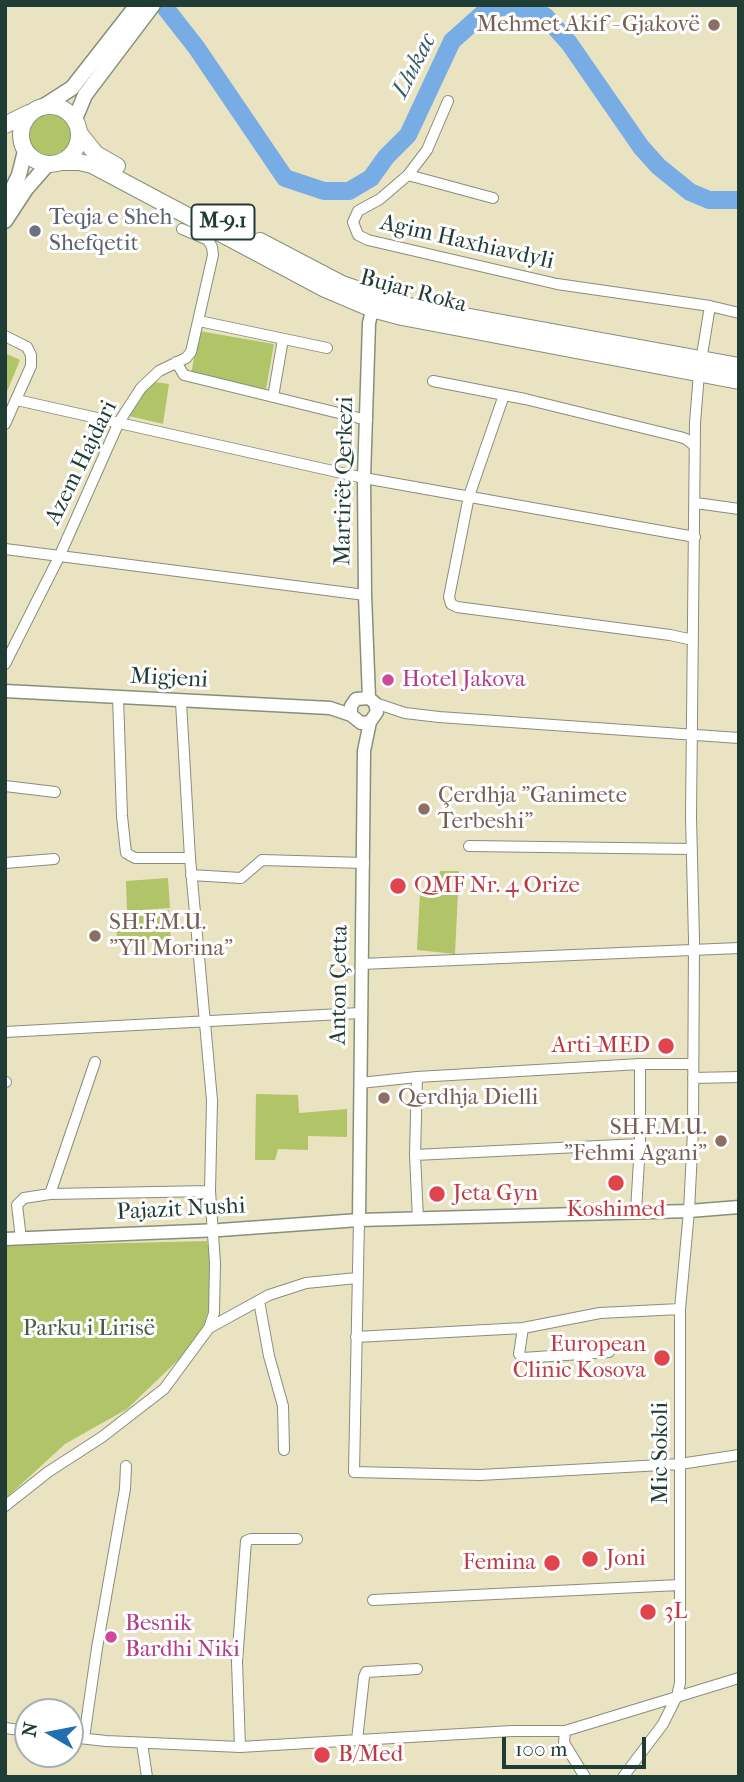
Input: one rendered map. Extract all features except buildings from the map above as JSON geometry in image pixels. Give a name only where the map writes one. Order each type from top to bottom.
[{"type":"main road","points":[[5,221],[26,189],[55,163],[75,151],[77,127],[85,95],[132,24],[137,5]]},
{"type":"main road","points":[[5,125],[72,88],[153,5]]},
{"type":"main road","name":"M-9.1","points":[[37,109],[51,105],[64,109],[77,127]]},
{"type":"main road","points":[[5,204],[19,175],[24,148],[23,124],[37,109]]},
{"type":"main road","name":"Bujar Roka","points":[[77,127],[90,149],[103,159],[374,303]]},
{"type":"main road","name":"M-9.1","points":[[5,143],[24,148],[35,160],[55,163]]},
{"type":"main road","name":"Bujar Roka","points":[[55,163],[92,164],[325,289],[374,303],[412,306],[700,366],[739,381]]},
{"type":"main road","name":"Bujar Roka","points":[[700,366],[739,366]]},
{"type":"street","name":"Agim Haxhiavdyli","points":[[448,102],[427,150],[408,175],[380,199],[358,211],[353,222],[358,234],[368,240],[557,284],[710,306],[739,313]]},
{"type":"street","points":[[408,175],[493,198]]},
{"type":"street","name":"Azem Hajdari","points":[[5,664],[59,556],[119,422],[141,388],[159,371],[187,358],[191,352],[213,255],[208,240],[182,229]]},
{"type":"street","name":"Martirët Qerkezi","points":[[364,709],[367,668],[364,478],[369,323],[374,303]]},
{"type":"street","points":[[700,366],[710,306]]},
{"type":"street","points":[[199,321],[327,348]]},
{"type":"street","points":[[5,336],[22,343],[31,355],[31,366],[5,424]]},
{"type":"street","points":[[273,397],[283,339]]},
{"type":"street","points":[[176,362],[184,375],[367,420]]},
{"type":"street","name":"Mic Sokoli","points":[[677,1696],[680,1683],[680,1309],[689,1211],[693,1078],[692,734],[695,446],[700,366]]},
{"type":"street","points":[[433,380],[680,437],[695,446]]},
{"type":"street","points":[[504,395],[469,496],[450,590],[451,604],[693,640]]},
{"type":"street","points":[[17,400],[364,478],[695,537]]},
{"type":"street","points":[[696,503],[739,509]]},
{"type":"street","points":[[5,549],[365,594]]},
{"type":"street","name":"Migjeni","points":[[5,691],[181,702],[364,709]]},
{"type":"street","points":[[118,697],[126,853],[135,858],[190,858]]},
{"type":"street","points":[[181,702],[191,876],[212,1100],[210,1191],[214,1231],[215,1304],[209,1328]]},
{"type":"street","points":[[364,709],[739,738]]},
{"type":"street","name":"Anton Çetta","points":[[359,1220],[364,709]]},
{"type":"street","points":[[5,786],[55,792]]},
{"type":"street","points":[[469,846],[692,849]]},
{"type":"street","points":[[5,863],[54,859]]},
{"type":"street","points":[[191,876],[241,878],[262,860],[363,863]]},
{"type":"street","points":[[361,964],[739,948]]},
{"type":"street","points":[[5,1032],[360,1013]]},
{"type":"street","points":[[50,1194],[95,1062]]},
{"type":"street","points":[[360,1083],[417,1077],[640,1064],[693,1064]]},
{"type":"street","points":[[636,1211],[640,1144],[640,1064]]},
{"type":"street","points":[[417,1077],[415,1155],[418,1219]]},
{"type":"street","points":[[693,1078],[739,1077]]},
{"type":"street","points":[[415,1155],[640,1144]]},
{"type":"street","points":[[21,1239],[17,1205],[24,1198],[50,1194],[210,1191]]},
{"type":"street","name":"Pajazit Nushi","points":[[5,1239],[214,1231],[359,1220],[689,1211],[739,1207]]},
{"type":"street","points":[[359,1220],[354,1472],[480,1475],[680,1464],[739,1455]]},
{"type":"street","points":[[5,1506],[164,1389],[209,1328],[259,1301],[306,1283],[357,1278]]},
{"type":"street","points":[[259,1301],[283,1406],[284,1450]]},
{"type":"street","points":[[356,1337],[523,1328],[600,1313],[680,1309]]},
{"type":"street","points":[[523,1328],[519,1354],[523,1358],[609,1352]]},
{"type":"street","points":[[125,1466],[125,1489],[94,1661],[84,1738],[240,1747],[512,1731],[565,1731],[739,1678]]},
{"type":"street","points":[[240,1747],[237,1662],[246,1541],[297,1539]]},
{"type":"street","points":[[373,1600],[679,1585]]},
{"type":"street","points":[[357,1740],[366,1672],[417,1669]]},
{"type":"street","points":[[624,1777],[663,1724],[677,1696]]},
{"type":"street","points":[[565,1731],[564,1743],[585,1777]]},
{"type":"street","points":[[142,1742],[147,1777]]},
{"type":"green space","points":[[50,114],[65,120],[71,135],[65,150],[50,156],[35,150],[29,135],[35,120]]},
{"type":"green space","points":[[199,331],[274,344],[266,389],[191,374]]},
{"type":"green space","points":[[5,353],[20,360],[6,394],[5,394]]},
{"type":"green space","points":[[155,382],[169,384],[163,424],[129,416],[140,396]]},
{"type":"green space","points":[[440,871],[459,871],[455,954],[417,950],[420,893],[436,892]]},
{"type":"green space","points":[[168,878],[170,908],[127,911],[126,881]]},
{"type":"green space","points":[[169,910],[171,939],[117,942],[116,915]]},
{"type":"green space","points":[[256,1094],[298,1095],[299,1113],[347,1109],[347,1137],[308,1136],[308,1150],[278,1149],[275,1160],[255,1160]]},
{"type":"green space","name":"Parku i Lirisë","points":[[207,1241],[215,1289],[199,1340],[127,1409],[65,1444],[5,1499],[5,1246]]},
{"type":"waterway","name":"Llukac","points":[[163,5],[196,47],[285,178],[324,191],[349,191],[371,178],[386,157],[408,135],[452,41],[488,9],[510,6],[545,16],[569,43],[641,147],[658,166],[690,192],[709,200],[739,200]]},
{"type":"place","name":"Mehmet Akif - Gjakovë","points":[[714,25]]},
{"type":"place","name":"Teqja e Sheh Shefqetit","points":[[35,231]]},
{"type":"place","name":"Hotel Jakova","points":[[388,680]]},
{"type":"place","name":"Çerdhja \"Ganimete Terbeshi\"","points":[[424,809]]},
{"type":"place","name":"QMF Nr. 4 Orize","points":[[398,886]]},
{"type":"place","name":"SH.F.M.U. \"Yll Morina\"","points":[[95,936]]},
{"type":"place","name":"Arti-MED","points":[[666,1046]]},
{"type":"place","name":"Qerdhja Dielli","points":[[384,1098]]},
{"type":"place","name":"SH.F.M.U. \"Fehmi Agani\"","points":[[721,1141]]},
{"type":"place","name":"Koshimed","points":[[616,1183]]},
{"type":"place","name":"Jeta Gyn","points":[[437,1194]]},
{"type":"place","name":"European Clinic Kosova","points":[[662,1358]]},
{"type":"place","name":"Joni","points":[[590,1559]]},
{"type":"place","name":"Femina","points":[[552,1563]]},
{"type":"place","name":"3L","points":[[648,1612]]},
{"type":"place","name":"Besnik Bardhi Niki","points":[[111,1637]]},
{"type":"place","name":"B/Med","points":[[322,1755]]}]
